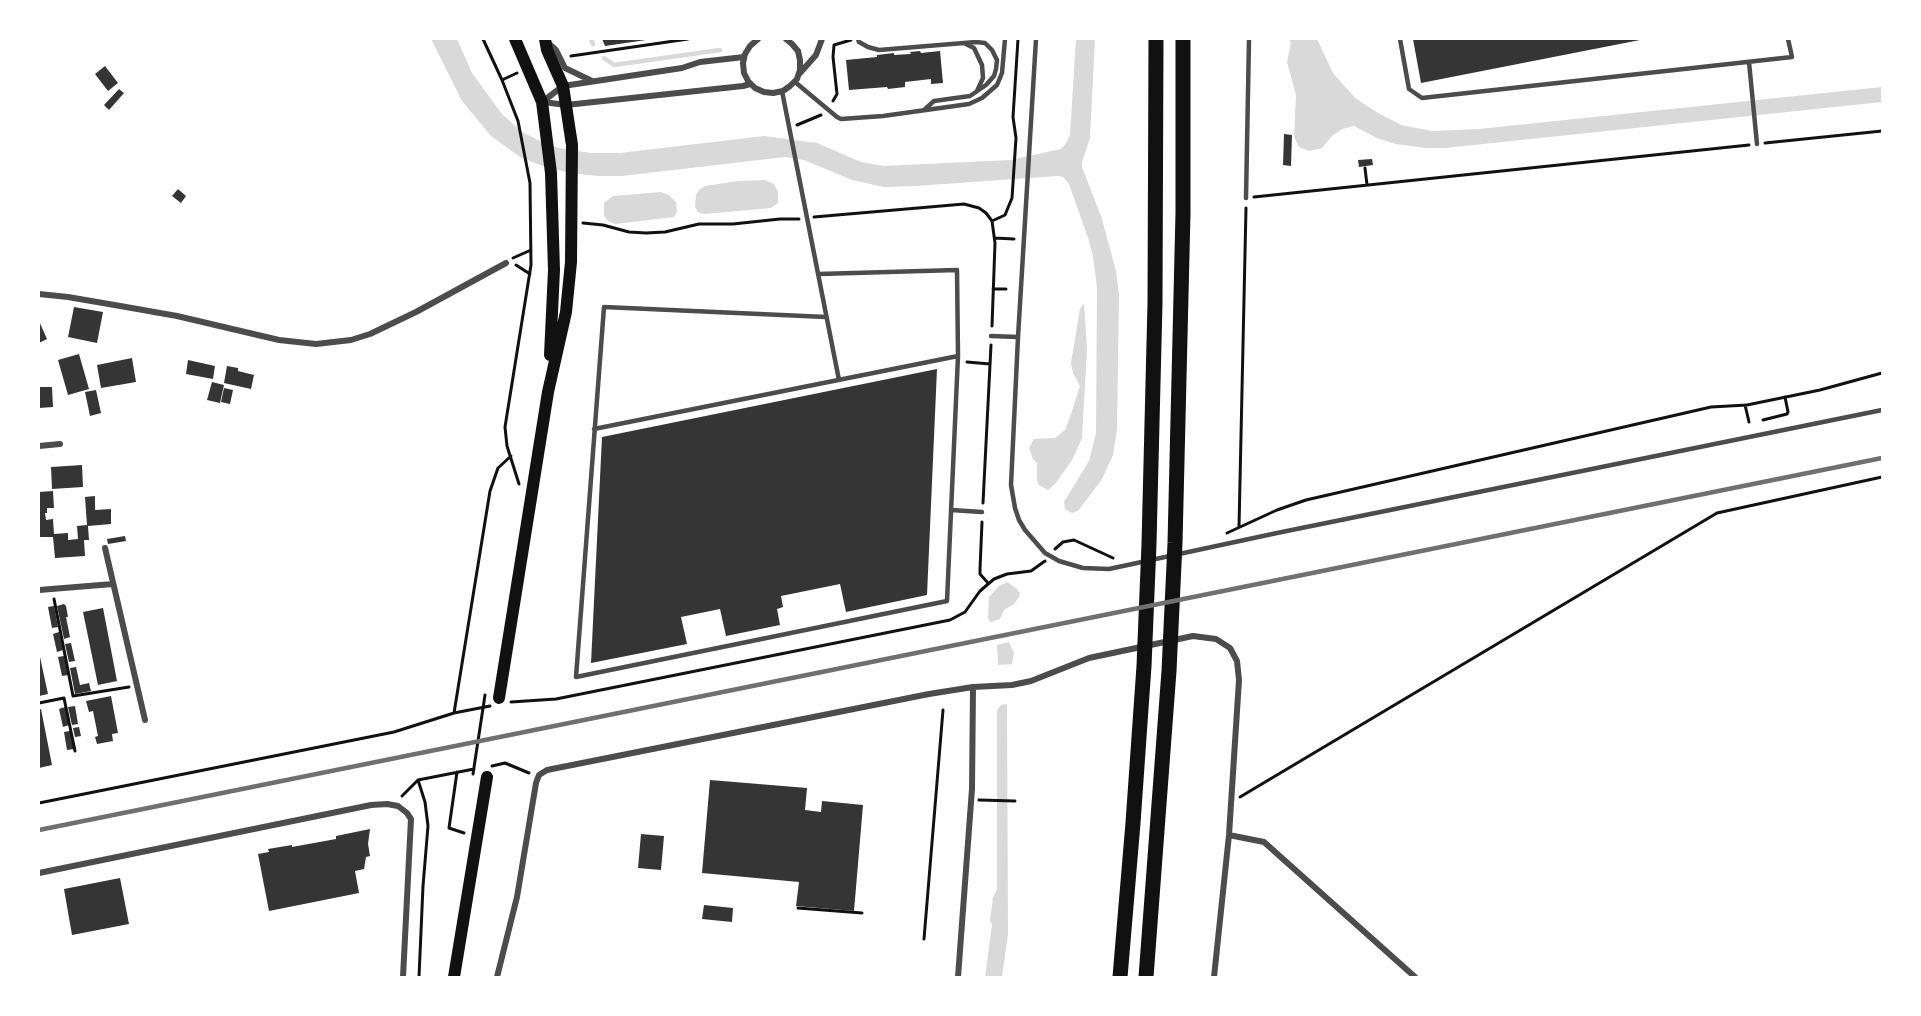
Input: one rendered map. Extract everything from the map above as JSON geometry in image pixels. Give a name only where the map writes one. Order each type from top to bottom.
[{"type":"highway","points":[[1120,977],[1139,744],[1149,544],[1155,315],[1156,39]]},
{"type":"highway","points":[[1146,977],[1168,683],[1175,543],[1184,213],[1184,39]]},
{"type":"main road","points":[[515,39],[542,102],[551,173],[554,270],[548,392]]},
{"type":"main road","points":[[499,698],[548,392],[566,312],[569,285],[572,145],[563,86],[547,50],[546,40]]},
{"type":"main road","points":[[454,977],[487,777]]},
{"type":"street","points":[[756,39],[744,57],[744,73],[750,84],[764,92],[773,93],[782,91],[795,82],[801,65],[798,51],[786,39]]},
{"type":"street","points":[[799,73],[816,55],[822,39]]},
{"type":"street","points":[[546,40],[556,50],[565,68],[592,81]]},
{"type":"street","points":[[542,102],[563,86],[682,68],[700,62],[744,57]]},
{"type":"street","points":[[542,102],[566,105],[750,84]]},
{"type":"street","points":[[39,294],[126,307],[279,340],[316,344],[351,340],[370,334],[506,263]]},
{"type":"street","points":[[39,446],[60,444]]},
{"type":"street","points":[[105,548],[145,720]]},
{"type":"street","points":[[39,590],[113,584]]},
{"type":"street","points":[[497,977],[517,897],[539,775],[547,770],[929,694],[973,687],[1012,685],[1031,681],[1089,658],[1193,636],[1224,642],[1237,661],[1239,680],[1229,835],[1214,977]]},
{"type":"street","points":[[958,977],[971,800],[973,687]]},
{"type":"street","points":[[39,873],[371,805],[398,806],[411,819],[403,977]]},
{"type":"street","points":[[1229,835],[1264,842],[1415,977]]},
{"type":"lane","points":[[856,39],[868,47],[879,50],[979,42],[992,50],[997,60],[994,76],[986,85],[970,96],[934,101],[924,110]]},
{"type":"lane","points":[[795,82],[826,109],[837,117],[847,120],[969,104],[978,101],[997,85],[1002,73],[1005,39]]},
{"type":"lane","points":[[1036,39],[1011,484],[1018,520],[1049,556],[1070,565],[1088,569],[1109,569],[1882,410]]},
{"type":"lane","points":[[1246,198],[1249,39]]},
{"type":"lane","points":[[1400,39],[1409,89],[1422,98],[1792,57],[1788,39]]},
{"type":"lane","points":[[964,43],[974,48],[982,65],[983,78],[977,91]]},
{"type":"lane","points":[[1749,62],[1757,144]]},
{"type":"lane","points":[[782,91],[839,380]]},
{"type":"lane","points":[[819,274],[957,270],[958,356],[947,601],[576,677],[604,307],[826,316]]},
{"type":"lane","points":[[991,336],[1018,337]]},
{"type":"lane","points":[[594,429],[958,356]]},
{"type":"lane","points":[[951,510],[982,512]]},
{"type":"path","points":[[454,713],[490,491],[498,468],[511,456],[505,427],[530,274],[531,195],[527,164],[518,121],[483,39]]},
{"type":"path","points":[[609,51],[688,39]]},
{"type":"path","points":[[789,127],[818,116],[826,109],[837,94],[834,45],[856,39]]},
{"type":"path","points":[[992,221],[999,219],[1008,209],[1014,183],[1016,138],[1013,117],[1018,39]]},
{"type":"path","points":[[1882,131],[1246,198],[1239,527],[1290,505],[1326,495],[1710,407],[1745,405],[1837,386],[1882,373]]},
{"type":"path","points":[[1365,168],[1366,185]]},
{"type":"path","points":[[517,701],[556,699],[947,620],[965,612],[988,583],[980,574],[980,569],[995,243],[992,221],[983,210],[968,204],[734,224],[699,224],[665,232],[646,233],[629,232],[595,223],[581,223]]},
{"type":"path","points":[[506,263],[531,250]]},
{"type":"path","points":[[506,263],[517,266],[530,274]]},
{"type":"path","points":[[993,289],[1006,289]]},
{"type":"path","points":[[958,356],[973,364],[990,364]]},
{"type":"path","points":[[1763,420],[1787,414],[1785,397]]},
{"type":"path","points":[[1745,405],[1749,422]]},
{"type":"path","points":[[1231,799],[1243,797],[1717,513],[1882,477]]},
{"type":"path","points":[[52,589],[73,696],[137,685]]},
{"type":"path","points":[[39,703],[64,698],[75,751]]},
{"type":"path","points":[[39,803],[394,732],[471,710]]},
{"type":"path","points":[[924,939],[944,710]]},
{"type":"path","points":[[505,763],[539,775]]},
{"type":"path","points":[[398,806],[402,795],[418,780],[459,772],[449,828],[464,833]]},
{"type":"path","points":[[418,780],[425,802],[428,826],[419,977]]},
{"type":"path","points":[[971,800],[1015,801]]},
{"type":"path","points":[[798,908],[862,913]]},
{"type":"shaded area","points":[[431,39],[457,39],[472,73],[502,114],[522,132],[559,148],[591,153],[620,153],[764,136],[817,143],[861,162],[884,166],[1010,160],[1061,149],[1070,135],[1076,39],[1095,39],[1090,138],[1082,167],[1102,219],[1116,271],[1119,295],[1117,429],[1113,455],[1102,479],[1078,511],[1072,513],[1065,509],[1064,502],[1089,461],[1096,433],[1097,288],[1088,238],[1069,184],[1063,177],[884,187],[852,180],[804,160],[785,157],[622,176],[569,173],[520,157],[491,136],[462,101]]},
{"type":"shaded area","points":[[1289,39],[1317,39],[1333,73],[1355,98],[1401,125],[1432,131],[1479,129],[1882,87],[1882,102],[1445,148],[1396,144],[1377,138],[1354,126],[1342,129],[1332,136],[1322,148],[1309,151],[1299,147],[1294,137],[1296,95],[1287,62],[1291,43]]},
{"type":"shaded area","points":[[765,180],[774,184],[778,192],[778,203],[771,208],[704,214],[698,212],[695,207],[696,195],[705,186]]},
{"type":"shaded area","points":[[661,192],[669,195],[676,202],[677,212],[674,217],[615,224],[604,216],[604,203],[613,196]]},
{"type":"shaded area","points":[[1084,303],[1087,349],[1082,438],[1072,460],[1048,490],[1039,485],[1037,463],[1029,448],[1034,439],[1055,438],[1065,430],[1069,420],[1080,386],[1071,363],[1080,309]]},
{"type":"shaded area","points":[[1007,582],[1017,589],[1020,593],[1019,597],[1014,604],[1004,610],[1000,619],[990,622],[988,618],[989,597],[999,586]]},
{"type":"shaded area","points":[[1009,642],[1014,653],[1012,664],[998,665],[997,645]]},
{"type":"shaded area","points":[[1007,704],[1008,934],[1002,977],[985,977],[993,898],[997,889],[997,710],[1001,705]]},
{"type":"building","points":[[602,39],[646,39],[646,40],[605,46]]},
{"type":"building","points":[[1413,39],[1640,39],[1640,40],[1421,83]]},
{"type":"building","points":[[920,51],[921,53],[940,51],[943,83],[931,84],[931,79],[905,82],[905,87],[849,90],[846,60],[894,53],[894,55],[911,54],[910,52]]},
{"type":"building","points":[[105,66],[118,83],[108,91],[95,74]]},
{"type":"building","points":[[119,89],[124,93],[109,110],[104,105]]},
{"type":"building","points":[[1284,134],[1292,135],[1291,166],[1283,165]]},
{"type":"building","points":[[1372,159],[1373,165],[1359,167],[1358,160]]},
{"type":"building","points":[[178,189],[186,196],[181,203],[172,196]]},
{"type":"building","points":[[74,307],[103,312],[97,343],[68,337]]},
{"type":"building","points":[[39,321],[47,339],[39,343]]},
{"type":"building","points":[[79,354],[89,389],[68,395],[58,360]]},
{"type":"building","points":[[132,358],[136,382],[101,388],[97,365]]},
{"type":"building","points":[[188,360],[215,366],[213,379],[186,374]]},
{"type":"building","points":[[227,366],[254,375],[251,389],[224,383]]},
{"type":"building","points":[[937,369],[927,595],[846,612],[840,584],[781,596],[783,607],[777,609],[780,625],[726,636],[720,609],[681,617],[687,644],[591,663],[602,437]]},
{"type":"building","points":[[212,382],[224,385],[220,403],[207,400]]},
{"type":"building","points":[[39,387],[52,387],[53,407],[39,408]]},
{"type":"building","points":[[224,388],[233,390],[230,404],[221,402]]},
{"type":"building","points":[[96,390],[101,413],[90,416],[85,392]]},
{"type":"building","points":[[82,465],[83,487],[52,489],[51,467]]},
{"type":"building","points":[[53,491],[54,508],[47,508],[46,520],[53,519],[54,534],[68,533],[68,540],[78,539],[77,526],[87,525],[85,497],[95,496],[95,510],[111,509],[111,524],[88,526],[89,540],[84,540],[85,556],[55,558],[53,537],[39,537],[39,492]]},
{"type":"building","points":[[125,536],[126,541],[108,544],[107,539]]},
{"type":"building","points":[[64,604],[70,637],[64,639],[57,606]]},
{"type":"building","points":[[54,606],[58,627],[52,628],[48,607]]},
{"type":"building","points":[[103,608],[117,681],[98,685],[83,612]]},
{"type":"building","points":[[59,632],[63,650],[57,652],[53,634]]},
{"type":"building","points":[[71,643],[75,661],[69,662],[65,644]]},
{"type":"building","points":[[64,656],[68,675],[62,676],[58,657]]},
{"type":"building","points":[[39,658],[48,694],[39,696]]},
{"type":"building","points":[[76,667],[80,685],[89,683],[91,691],[75,694],[70,668]]},
{"type":"building","points":[[111,696],[118,733],[112,734],[113,741],[97,744],[95,737],[98,736],[93,711],[89,712],[86,701]]},
{"type":"building","points":[[75,706],[78,724],[72,725],[68,707]]},
{"type":"building","points":[[65,707],[69,725],[63,727],[59,709]]},
{"type":"building","points":[[41,709],[52,765],[39,768],[39,710]]},
{"type":"building","points":[[79,727],[81,736],[75,737],[73,728]]},
{"type":"building","points":[[70,731],[74,749],[67,750],[64,732]]},
{"type":"building","points":[[710,780],[807,788],[805,810],[821,812],[822,801],[863,805],[854,911],[796,906],[799,882],[702,873]]},
{"type":"building","points":[[370,829],[368,844],[370,856],[366,857],[364,869],[355,871],[359,893],[269,911],[258,854],[269,852],[268,849],[336,839],[336,836]]},
{"type":"building","points":[[641,834],[664,836],[661,870],[638,868]]},
{"type":"building","points":[[120,878],[129,924],[72,935],[64,889]]},
{"type":"building","points":[[704,905],[733,908],[732,922],[702,919]]},
{"type":"waterway","points":[[591,39],[593,44]]},
{"type":"waterway","points":[[604,58],[614,65],[720,50]]},
{"type":"railway","points":[[39,830],[1882,458]]}]
